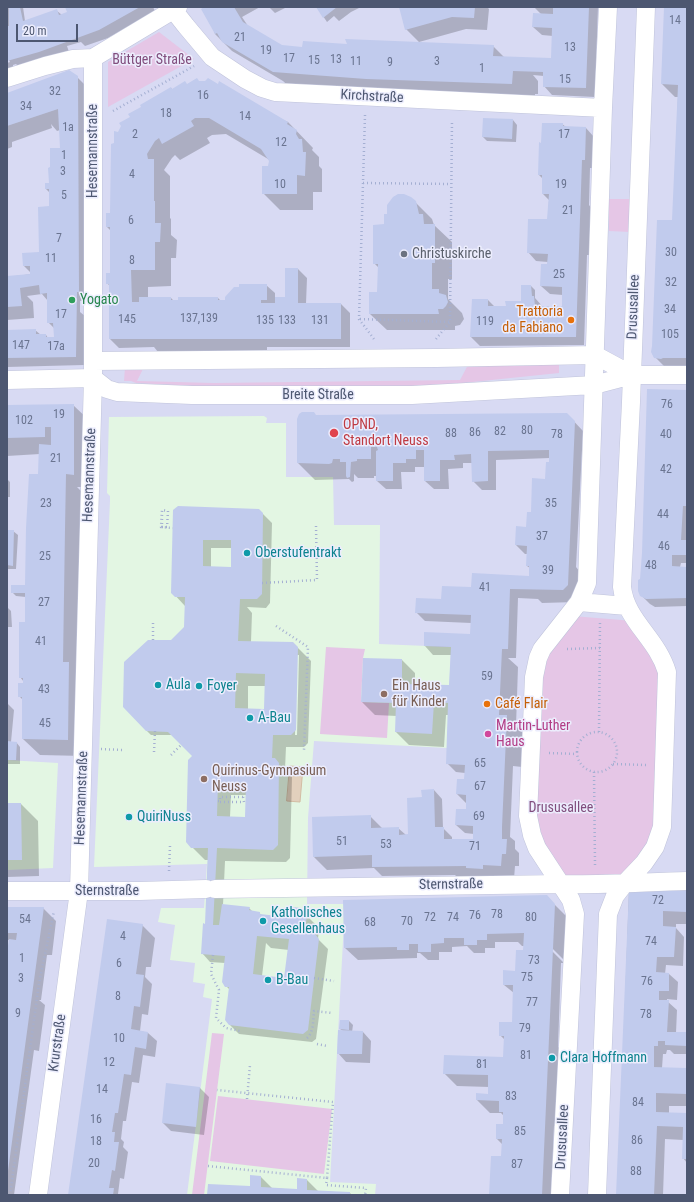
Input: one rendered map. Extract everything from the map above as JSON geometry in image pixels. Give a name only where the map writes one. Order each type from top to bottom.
[{"type":"street","name":"Drususallee","points":[[560,1195],[575,914],[571,900],[537,848],[532,835],[528,816],[534,677],[538,658],[545,644],[579,602],[587,583],[603,108],[608,7]]},
{"type":"street","name":"Drususallee","points":[[596,1195],[608,914],[615,896],[644,863],[655,847],[662,827],[666,672],[664,663],[657,648],[627,606],[623,597],[622,587],[632,375],[646,7]]},
{"type":"street","name":"Kirchstraße","points":[[174,8],[212,56],[245,79],[262,88],[275,92],[603,108]]},
{"type":"street","points":[[7,78],[73,59],[93,58],[174,8]]},
{"type":"street","name":"Hesemannstraße","points":[[79,891],[93,370],[93,58]]},
{"type":"street","name":"Breite Straße","points":[[7,380],[93,370],[381,358],[595,355],[632,375]]},
{"type":"street","name":"Breite Straße","points":[[93,370],[107,389],[117,392],[192,395],[412,395],[594,385],[632,375],[687,375]]},
{"type":"street","points":[[579,602],[627,606]]},
{"type":"street","name":"Sternstraße","points":[[7,891],[560,884],[595,885],[687,881]]},
{"type":"street","name":"Krurstraße","points":[[38,1195],[79,891]]},
{"type":"path","points":[[93,122],[212,56]]},
{"type":"path","points":[[365,97],[359,320],[374,340],[381,358]]},
{"type":"path","points":[[436,358],[436,338],[450,322],[452,101]]},
{"type":"path","points":[[363,183],[451,184]]},
{"type":"path","points":[[359,320],[450,322]]},
{"type":"path","points":[[162,511],[162,527],[173,528],[161,527],[162,510],[168,511],[167,527]]},
{"type":"path","points":[[262,583],[317,580],[316,526]]},
{"type":"path","points":[[599,732],[600,604]]},
{"type":"path","points":[[153,621],[153,640]]},
{"type":"path","points":[[276,626],[308,646],[304,750]]},
{"type":"path","points":[[566,649],[600,648]]},
{"type":"path","points":[[154,752],[155,732]]},
{"type":"path","points":[[593,732],[599,732],[610,737],[614,742],[616,753],[615,759],[607,769],[594,772],[582,766],[577,754],[579,743],[583,738],[593,732]]},
{"type":"path","points":[[171,754],[181,745]]},
{"type":"path","points":[[111,749],[122,750]]},
{"type":"path","points":[[531,753],[577,754]]},
{"type":"path","points":[[612,764],[664,766]]},
{"type":"path","points":[[594,772],[595,885]]},
{"type":"path","points":[[223,802],[218,802],[220,802],[220,797],[243,798],[223,798],[223,802]]},
{"type":"path","points":[[169,868],[170,846]]},
{"type":"path","points":[[10,1195],[39,983],[58,891]]},
{"type":"path","points":[[274,916],[275,904]]},
{"type":"path","points":[[213,955],[212,974],[219,990],[216,1018],[226,1028],[240,1030]]},
{"type":"path","points":[[314,978],[334,981]]},
{"type":"path","points":[[307,1038],[312,1032],[314,1011],[332,1014]]},
{"type":"path","points":[[317,1044],[327,1046]]},
{"type":"path","points":[[247,1099],[250,1065]]},
{"type":"path","points":[[217,1090],[333,1102],[326,1185],[366,1188],[365,1195]]},
{"type":"path","points":[[208,1166],[327,1178]]},
{"type":"path","points":[[256,1171],[256,1176]]},
{"type":"shaded area","points":[[7,7],[687,7],[687,1195],[7,1195]]},
{"type":"shaded area","name":"Quirinus-Gymnasium Neuss","points":[[264,416],[267,418],[266,423],[286,423],[286,477],[333,477],[334,525],[380,525],[379,644],[451,647],[447,748],[314,741],[308,818],[307,904],[345,904],[330,1182],[376,1184],[375,1195],[187,1195],[212,999],[203,997],[205,984],[193,982],[195,963],[170,960],[175,925],[158,922],[161,908],[204,908],[207,864],[94,867],[110,501],[110,496],[107,493],[109,417]]},
{"type":"shaded area","points":[[7,760],[58,763],[53,868],[7,870]]},
{"type":"shaded area","points":[[290,766],[303,767],[300,802],[287,801]]},
{"type":"green space","name":"Büttger Straße","points":[[159,32],[194,59],[108,107],[108,62]]},
{"type":"green space","points":[[609,199],[631,199],[630,232],[609,231]]},
{"type":"green space","points":[[468,365],[559,365],[559,373],[424,387],[215,387],[136,383],[124,381],[125,367],[144,367],[137,381],[214,383],[460,380]]},
{"type":"green space","points":[[572,616],[634,621],[662,664],[661,826],[624,878],[563,879],[533,835],[536,676]]},
{"type":"green space","points":[[326,647],[365,649],[363,658],[361,702],[389,703],[387,738],[320,734]]},
{"type":"green space","points":[[212,1033],[224,1034],[204,1195],[192,1195]]},
{"type":"green space","points":[[218,1096],[332,1109],[324,1174],[210,1161]]},
{"type":"building","points":[[9,7],[20,7],[23,21],[57,9],[59,15],[67,12],[65,7],[140,7],[99,30],[39,52],[7,61],[7,26],[9,26]]},
{"type":"building","points":[[204,7],[234,7],[243,22],[282,45],[302,47],[303,41],[347,44],[345,39],[494,45],[493,56],[551,58],[552,28],[532,27],[533,13],[553,14],[553,7],[589,7],[586,88],[543,87],[543,72],[513,71],[512,84],[366,79],[273,72],[222,42],[217,33],[215,34],[201,9]]},
{"type":"building","points":[[316,7],[337,7],[323,18]]},
{"type":"building","points":[[399,7],[475,7],[474,18],[452,17],[405,30]]},
{"type":"building","points":[[664,7],[687,7],[687,358],[661,359],[654,358],[651,352],[657,220],[672,220],[678,85],[661,84]]},
{"type":"building","points":[[69,70],[78,76],[79,292],[77,292],[76,357],[7,358],[7,330],[36,329],[36,334],[46,334],[46,337],[54,337],[53,323],[47,323],[47,293],[40,294],[39,285],[20,288],[22,306],[7,307],[7,276],[30,274],[30,266],[23,266],[22,253],[39,252],[38,207],[49,206],[49,189],[45,189],[45,183],[49,183],[48,168],[50,167],[50,148],[60,148],[58,109],[7,126],[7,93]]},
{"type":"building","points":[[197,78],[199,81],[205,81],[208,78],[218,84],[219,81],[288,122],[287,124],[297,130],[296,134],[299,139],[302,139],[303,152],[306,152],[305,176],[297,175],[297,194],[262,194],[262,166],[268,166],[269,161],[261,149],[209,118],[195,118],[191,121],[194,126],[162,144],[159,138],[155,141],[147,154],[148,159],[154,159],[155,223],[161,223],[160,242],[155,242],[155,270],[131,270],[132,302],[139,302],[139,297],[171,297],[171,300],[178,300],[178,297],[218,297],[218,300],[225,300],[225,297],[234,287],[239,287],[239,284],[267,284],[267,300],[261,300],[261,303],[275,303],[275,297],[285,297],[285,268],[298,268],[298,303],[341,303],[341,339],[109,339],[109,284],[106,284],[106,273],[110,273],[110,227],[106,227],[106,213],[110,213],[111,144],[114,143],[114,131],[118,132],[121,126],[119,123],[130,117],[128,114],[141,107],[140,105],[171,87],[172,89],[185,81],[187,84]]},
{"type":"building","points":[[483,118],[513,119],[512,139],[482,137]]},
{"type":"building","points":[[542,123],[563,123],[563,126],[586,127],[585,160],[582,160],[576,337],[470,337],[472,299],[488,299],[488,306],[506,306],[505,301],[521,301],[521,285],[531,285],[535,306],[562,306],[562,287],[540,286],[541,264],[547,264],[548,254],[527,253],[528,219],[547,219],[549,194],[542,194],[542,175],[538,175],[539,142],[541,143]]},
{"type":"building","name":"Christuskirche","points":[[398,194],[404,194],[416,201],[419,214],[423,214],[424,224],[435,224],[435,263],[432,263],[432,289],[439,289],[439,293],[446,295],[448,302],[443,309],[438,309],[439,314],[369,314],[369,292],[377,292],[378,264],[373,264],[373,225],[384,224],[384,214],[387,214],[387,205],[393,197]]},
{"type":"building","points":[[647,389],[687,390],[687,506],[683,506],[681,540],[687,540],[687,555],[672,555],[672,566],[687,567],[687,598],[646,599],[640,596],[638,591],[642,553]]},
{"type":"building","points":[[74,404],[74,475],[66,474],[65,529],[63,662],[69,662],[68,740],[22,739],[22,697],[18,697],[18,683],[23,683],[23,678],[19,678],[19,622],[25,622],[25,593],[11,593],[11,585],[25,585],[29,474],[38,474],[39,444],[51,445],[51,427],[45,427],[45,437],[7,438],[7,405]]},
{"type":"building","points":[[302,412],[314,412],[316,415],[567,413],[575,421],[568,585],[563,590],[510,589],[508,649],[502,649],[499,715],[507,715],[502,839],[507,839],[506,854],[502,854],[501,866],[483,865],[483,869],[466,868],[466,866],[372,867],[372,855],[313,857],[312,817],[371,815],[371,828],[399,827],[399,835],[408,834],[407,798],[422,797],[421,790],[434,789],[435,827],[444,827],[444,839],[473,839],[473,826],[455,825],[456,809],[466,809],[466,795],[456,794],[457,779],[464,779],[465,765],[446,764],[448,703],[434,702],[432,734],[395,732],[396,703],[361,702],[363,658],[402,659],[402,684],[449,685],[451,647],[424,646],[424,632],[470,634],[471,615],[415,613],[416,598],[441,599],[442,586],[471,587],[472,573],[529,576],[529,566],[526,566],[527,546],[515,545],[516,526],[526,527],[527,512],[531,512],[532,478],[545,479],[546,462],[549,462],[549,450],[488,451],[488,481],[472,482],[471,454],[454,455],[455,460],[440,460],[440,481],[424,481],[424,450],[416,450],[416,459],[406,459],[406,463],[393,463],[393,481],[376,481],[376,451],[378,450],[377,447],[371,447],[371,459],[357,459],[357,461],[351,462],[350,477],[347,478],[346,462],[340,462],[340,459],[333,459],[332,463],[329,464],[297,463],[297,419],[299,414]]},
{"type":"building","points":[[178,506],[259,509],[263,513],[262,594],[257,599],[240,599],[238,641],[293,642],[298,647],[296,730],[291,735],[273,735],[272,758],[275,758],[279,763],[278,845],[273,850],[217,848],[213,925],[219,925],[222,904],[250,907],[249,910],[260,912],[260,914],[286,917],[286,913],[293,907],[301,908],[307,914],[305,933],[315,934],[319,939],[308,1030],[303,1034],[229,1025],[225,1020],[229,987],[225,987],[222,982],[225,956],[201,954],[203,923],[205,924],[208,848],[191,848],[186,842],[188,760],[192,756],[168,732],[146,731],[123,707],[124,662],[148,640],[171,640],[184,627],[185,597],[175,597],[171,593],[173,510]],"holes":[[[203,540],[231,540],[231,567],[203,566]],[[236,673],[265,674],[264,709],[235,708]],[[218,782],[246,783],[245,817],[217,816]],[[257,936],[289,939],[284,978],[253,974]]]},
{"type":"building","points":[[7,530],[14,530],[13,566],[7,565]]},
{"type":"building","points":[[7,741],[17,742],[16,760],[7,760]]},
{"type":"building","points":[[7,803],[21,803],[22,860],[7,860]]},
{"type":"building","points":[[629,889],[687,890],[687,912],[663,911],[663,926],[676,927],[674,957],[657,957],[656,972],[669,973],[669,991],[659,991],[659,1000],[669,1000],[667,1032],[687,1032],[687,1046],[665,1045],[665,1041],[658,1041],[658,1046],[654,1046],[654,1067],[686,1068],[687,1094],[656,1093],[656,1112],[687,1113],[687,1159],[682,1159],[683,1127],[657,1126],[654,1195],[616,1195]]},
{"type":"building","points":[[547,895],[555,904],[542,1195],[489,1195],[491,1156],[501,1156],[502,1139],[496,1139],[496,1124],[503,1124],[503,1112],[499,1112],[499,1101],[476,1100],[476,1093],[488,1094],[488,1075],[443,1074],[444,1055],[503,1057],[504,1036],[499,1036],[499,1022],[512,1022],[513,985],[503,985],[503,970],[515,971],[516,950],[523,950],[524,933],[487,934],[487,940],[477,940],[477,945],[464,945],[464,938],[444,938],[444,943],[431,944],[431,952],[418,952],[418,944],[409,944],[409,950],[397,950],[397,947],[344,948],[343,900]]},
{"type":"building","points":[[7,907],[44,907],[8,1171],[7,952],[9,939],[16,940],[17,933],[7,933]]},
{"type":"building","points":[[107,919],[143,924],[136,974],[144,975],[140,1007],[134,1006],[131,1029],[148,1032],[146,1049],[135,1047],[131,1075],[124,1074],[118,1113],[115,1113],[112,1132],[115,1132],[114,1142],[119,1142],[115,1171],[112,1170],[109,1188],[114,1188],[113,1195],[68,1195]]},
{"type":"building","points":[[340,1020],[349,1020],[349,1030],[339,1029]]},
{"type":"building","points":[[338,1030],[363,1031],[362,1054],[337,1054]]},
{"type":"building","points":[[166,1083],[200,1087],[196,1127],[162,1123]]},
{"type":"building","points":[[250,1175],[261,1176],[261,1187],[297,1189],[297,1178],[307,1179],[307,1190],[350,1192],[350,1195],[207,1195],[208,1184],[250,1186]]},
{"type":"place","name":"Christuskirche","points":[[404,254]]},
{"type":"place","name":"Yogato","points":[[72,300]]},
{"type":"place","name":"Trattoria da Fabiano","points":[[571,320]]},
{"type":"place","name":"OPND, Standort Neuss","points":[[334,433]]},
{"type":"place","name":"Oberstufentrakt","points":[[247,553]]},
{"type":"place","name":"Aula","points":[[158,685]]},
{"type":"place","name":"Foyer","points":[[199,686]]},
{"type":"place","name":"Ein Haus für Kinder","points":[[384,694]]},
{"type":"place","name":"Café Flair","points":[[487,704]]},
{"type":"place","name":"A-Bau","points":[[250,718]]},
{"type":"place","name":"Martin-Luther Haus","points":[[488,734]]},
{"type":"place","name":"Quirinus-Gymnasium Neuss","points":[[204,779]]},
{"type":"place","name":"QuiriNuss","points":[[129,817]]},
{"type":"place","name":"Katholisches Gesellenhaus","points":[[263,921]]},
{"type":"place","name":"B-Bau","points":[[268,980]]},
{"type":"place","name":"Clara Hoffmann","points":[[552,1058]]}]
